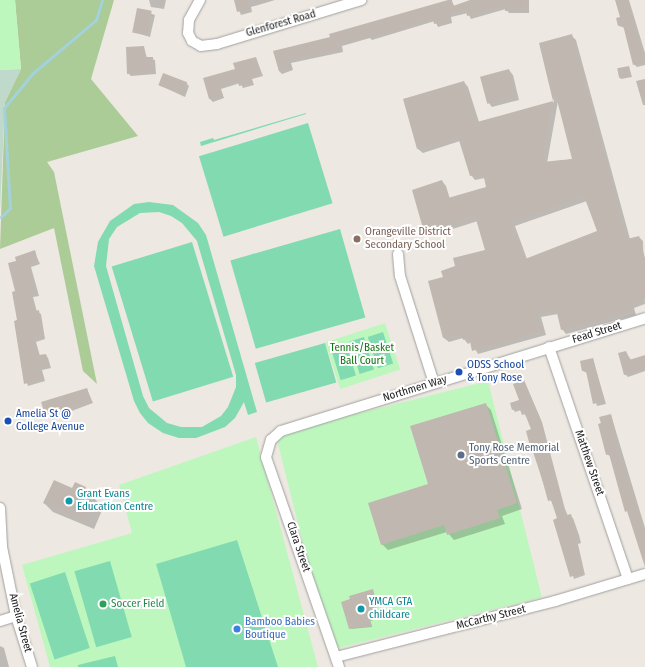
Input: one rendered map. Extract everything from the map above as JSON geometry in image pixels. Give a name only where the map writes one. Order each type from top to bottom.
[{"type":"street","name":"Glenforest Road","points":[[200,0],[189,20],[188,33],[192,41],[201,46],[217,44],[361,0]]},
{"type":"street","points":[[398,254],[400,276],[434,383]]},
{"type":"street","name":"Fead Street","points":[[549,347],[645,318]]},
{"type":"street","name":"Northmen Way","points":[[281,431],[549,347]]},
{"type":"street","name":"Matthew Street","points":[[549,347],[628,579]]},
{"type":"street","name":"Clara Street","points":[[281,431],[270,440],[266,457],[338,662]]},
{"type":"street","name":"Amelia Street","points":[[0,508],[2,547],[16,616],[32,667]]},
{"type":"street","name":"McCarthy Street","points":[[338,662],[645,574]]},
{"type":"street","points":[[0,621],[16,616]]},
{"type":"green space","points":[[0,0],[15,0],[21,69],[0,70]]},
{"type":"green space","points":[[15,0],[114,0],[91,79],[138,136],[47,162],[54,172],[97,384],[83,371],[54,228],[0,249],[5,102],[21,69]]},
{"type":"green space","points":[[21,69],[5,102],[0,211],[0,70]]},
{"type":"green space","points":[[306,113],[201,146],[200,142],[213,138],[214,140]]},
{"type":"green space","points":[[308,123],[333,203],[224,237],[199,156]]},
{"type":"green space","points":[[149,202],[173,205],[198,223],[206,235],[257,412],[248,415],[244,402],[235,418],[225,427],[196,438],[179,438],[163,433],[148,423],[140,413],[134,401],[94,266],[98,242],[110,221],[134,204]],"holes":[[[159,212],[171,216],[182,223],[197,241],[236,375],[236,387],[228,407],[221,416],[202,427],[181,427],[167,423],[149,408],[143,396],[106,266],[109,239],[117,227],[140,213]]]},
{"type":"green space","points":[[340,229],[365,317],[256,349],[230,260]]},
{"type":"green space","points":[[192,242],[233,377],[153,401],[112,267]]},
{"type":"green space","name":"Tennis/Basket Ball Court","points":[[385,323],[400,370],[340,389],[325,342]]},
{"type":"green space","points":[[383,332],[393,363],[378,368],[368,337]]},
{"type":"green space","points":[[364,337],[374,370],[360,374],[350,341]]},
{"type":"green space","points":[[325,343],[336,382],[266,403],[255,363]]},
{"type":"green space","points":[[346,343],[356,376],[341,380],[331,348]]},
{"type":"green space","points":[[488,381],[542,597],[329,650],[276,434]]},
{"type":"green space","points":[[256,437],[318,667],[50,667],[22,565],[132,533],[119,485]]},
{"type":"green space","points":[[237,540],[278,667],[186,667],[156,564]]},
{"type":"green space","name":"Soccer Field","points":[[110,561],[132,637],[96,647],[74,571]]},
{"type":"green space","name":"Soccer Field","points":[[65,572],[90,648],[55,660],[30,583]]},
{"type":"green space","points":[[115,656],[118,667],[78,667],[78,665]]},
{"type":"building","points":[[234,0],[248,0],[250,9],[237,12]]},
{"type":"building","points":[[452,0],[453,6],[470,0],[527,0],[527,10],[505,11],[505,6],[467,16],[466,10],[449,14],[450,21],[434,24],[433,18],[394,31],[340,44],[341,49],[289,61],[291,68],[279,71],[273,51],[330,37],[329,34]]},
{"type":"building","points":[[615,0],[628,0],[645,62],[633,65],[623,25],[618,26],[616,18],[620,17]]},
{"type":"building","points":[[137,8],[152,11],[147,35],[132,33]]},
{"type":"building","points":[[572,34],[627,239],[639,236],[645,258],[645,299],[630,303],[633,311],[561,330],[556,309],[537,313],[543,331],[472,351],[469,337],[463,340],[461,333],[443,338],[428,281],[443,277],[441,271],[455,266],[453,258],[485,250],[475,216],[424,232],[412,190],[442,180],[448,198],[486,187],[483,173],[470,176],[458,137],[417,149],[403,99],[464,81],[477,122],[553,101],[539,43]],"holes":[[[555,92],[572,159],[542,162],[553,101]],[[584,196],[597,231],[525,259],[512,222]]]},
{"type":"building","points":[[144,46],[145,57],[153,57],[154,72],[127,74],[126,47]]},
{"type":"building","points":[[256,57],[261,73],[250,76],[252,82],[239,86],[238,81],[219,86],[222,96],[209,99],[203,78],[235,69],[233,63]]},
{"type":"building","points":[[629,66],[631,76],[619,78],[617,68]]},
{"type":"building","points":[[509,69],[516,96],[487,104],[480,77]]},
{"type":"building","points":[[163,73],[187,82],[183,94],[158,85]]},
{"type":"building","points":[[645,79],[645,105],[643,105],[636,81]]},
{"type":"building","points":[[35,250],[38,261],[28,264],[37,293],[31,295],[35,311],[39,310],[43,337],[34,339],[39,355],[46,354],[49,365],[40,367],[43,379],[24,384],[14,321],[17,320],[12,292],[15,291],[8,263],[16,261],[15,257]]},
{"type":"building","points":[[626,351],[629,360],[645,355],[645,368],[624,375],[618,353]]},
{"type":"building","points":[[593,358],[604,401],[593,404],[586,371],[582,371],[580,361]]},
{"type":"building","points":[[524,380],[540,418],[563,506],[567,515],[571,514],[579,540],[576,541],[583,573],[570,577],[553,520],[557,518],[551,500],[548,501],[533,446],[530,446],[526,431],[531,429],[525,414],[522,415],[519,407],[512,410],[510,403],[519,400],[513,384]]},
{"type":"building","points":[[87,388],[91,401],[45,415],[41,402]]},
{"type":"building","name":"Tony Rose Memorial Sports Centre","points":[[486,403],[517,503],[497,510],[500,518],[447,535],[444,525],[381,545],[368,503],[428,484],[410,426]]},
{"type":"building","points":[[611,414],[616,434],[614,435],[645,530],[645,567],[627,511],[625,512],[609,454],[606,455],[598,424],[601,423],[599,417]]},
{"type":"building","name":"Grant Evans Education Centre","points":[[54,480],[72,488],[75,482],[86,487],[83,493],[94,498],[85,521],[43,503]]},
{"type":"building","name":"YMCA GTA childcare","points":[[373,589],[380,617],[370,620],[372,626],[349,629],[341,602],[350,599],[349,596]]},
{"type":"waterway","points":[[1,217],[10,208],[4,108],[33,73],[96,20],[102,0]]},
{"type":"place","name":"Orangeville District Secondary School","points":[[357,239]]},
{"type":"place","name":"ODSS School & Tony Rose","points":[[459,372]]},
{"type":"place","name":"Amelia St @ College Avenue","points":[[8,421]]},
{"type":"place","name":"Tony Rose Memorial Sports Centre","points":[[461,455]]},
{"type":"place","name":"Grant Evans Education Centre","points":[[69,501]]},
{"type":"place","name":"Soccer Field","points":[[103,604]]},
{"type":"place","name":"YMCA GTA childcare","points":[[361,609]]},
{"type":"place","name":"Bamboo Babies Boutique","points":[[237,629]]}]
